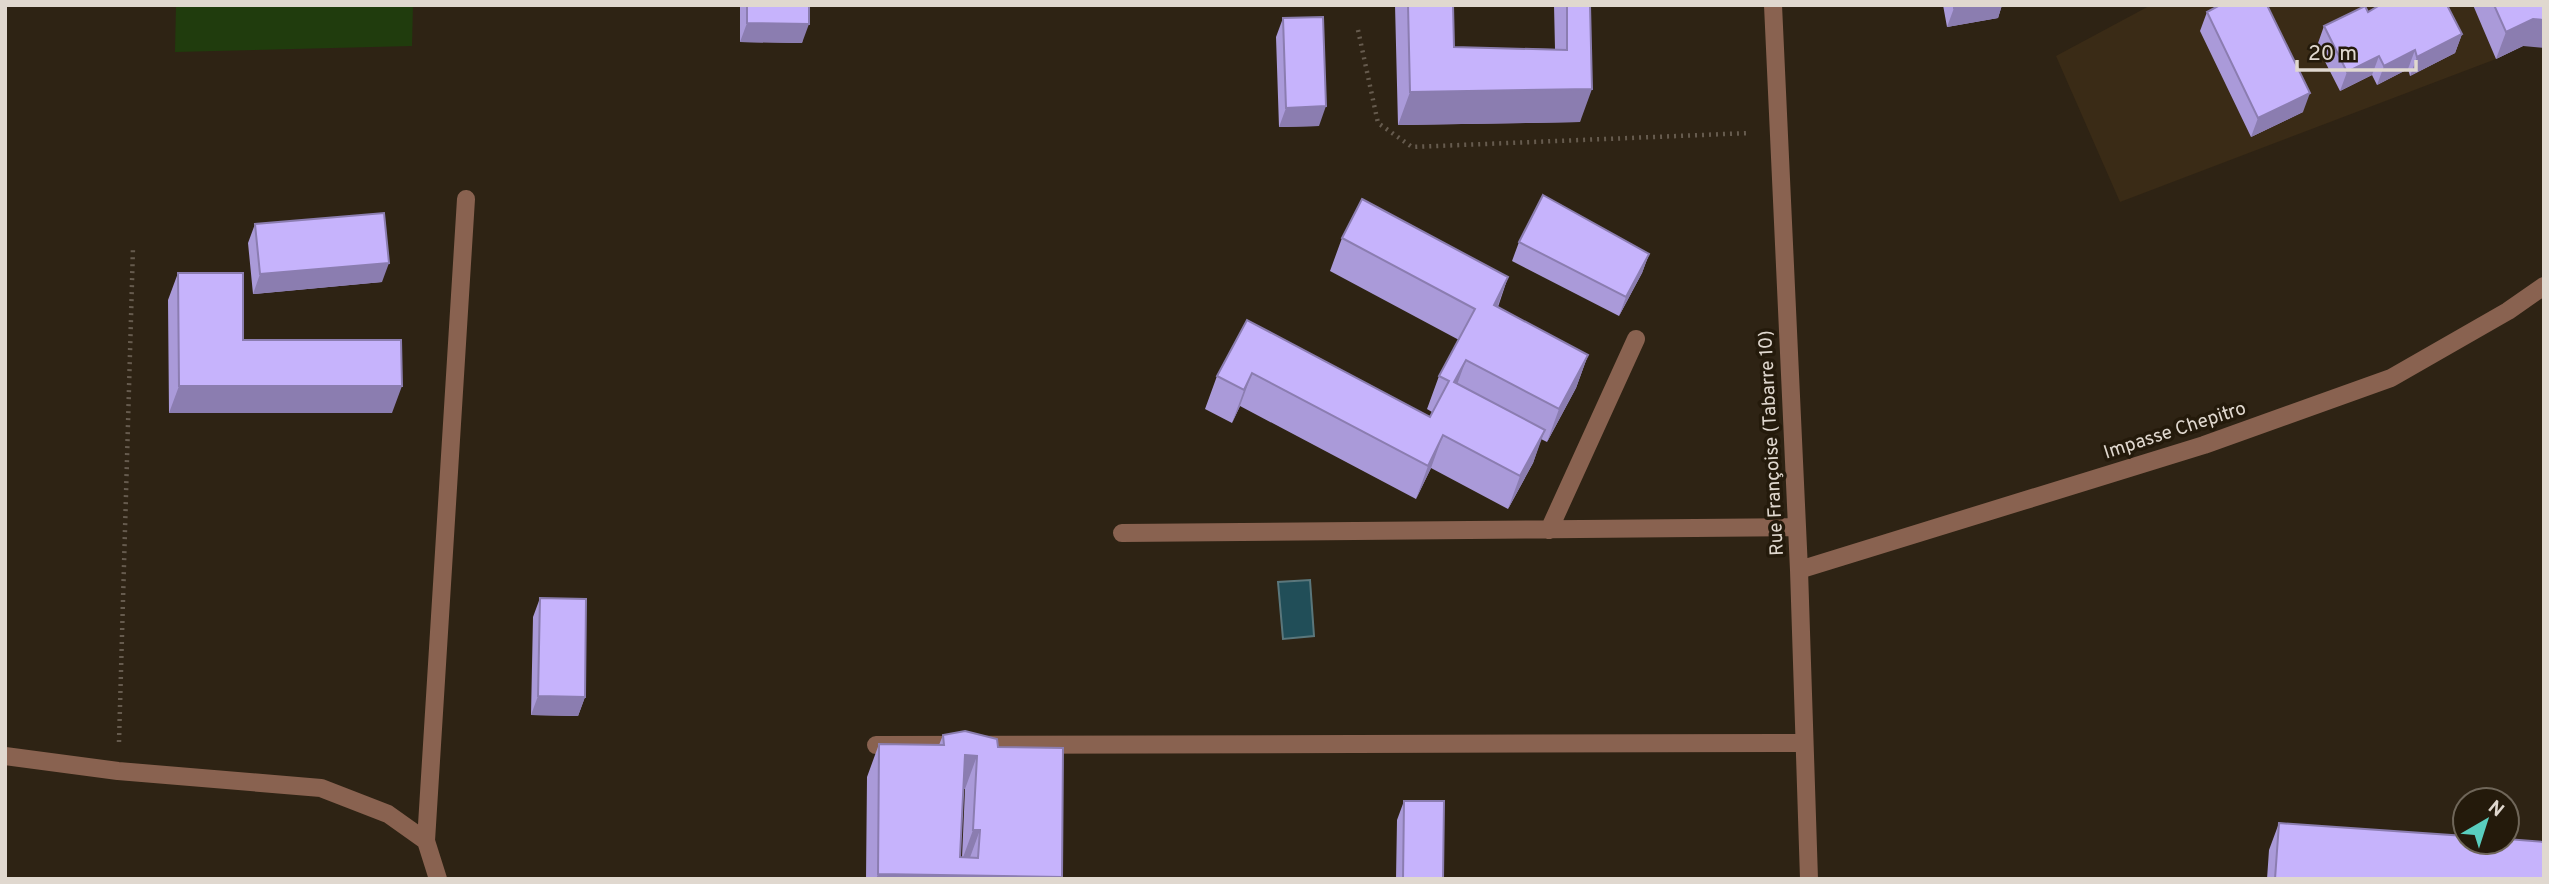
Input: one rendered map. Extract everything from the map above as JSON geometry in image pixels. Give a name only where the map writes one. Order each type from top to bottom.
[{"type":"street","name":"Rue Françoise (Tabarre 10)","points":[[1773,5],[1799,570],[1809,879]]},
{"type":"street","points":[[438,879],[426,841],[466,199]]},
{"type":"street","name":"Impasse Chepitro","points":[[1799,570],[2203,445],[2391,378],[2508,311],[2544,286]]},
{"type":"street","points":[[1549,530],[1636,339]]},
{"type":"street","points":[[1122,533],[1797,527]]},
{"type":"street","points":[[876,745],[1804,743]]},
{"type":"street","points":[[5,756],[118,771],[321,788],[388,814],[426,841]]},
{"type":"path","points":[[1358,30],[1378,123],[1412,147],[1779,132]]},
{"type":"path","points":[[118,771],[133,247]]},
{"type":"shaded area","points":[[2151,5],[2544,5],[2523,46],[2496,59],[2120,202],[2056,56]]},
{"type":"green space","points":[[176,5],[413,5],[412,46],[175,52]]},
{"type":"water","points":[[1310,580],[1314,636],[1283,639],[1278,582]]},
{"type":"building","points":[[747,5],[809,5],[809,24],[747,23]]},
{"type":"building","points":[[1408,5],[1453,5],[1454,47],[1567,50],[1567,5],[1590,5],[1592,89],[1410,92]]},
{"type":"building","points":[[2220,5],[2267,5],[2310,93],[2258,118],[2207,12]]},
{"type":"building","points":[[2380,5],[2447,5],[2462,34],[2417,57],[2415,50],[2384,66],[2379,56],[2347,72],[2324,26],[2365,6],[2368,12]]},
{"type":"building","points":[[2494,5],[2544,5],[2544,20],[2533,19],[2506,32]]},
{"type":"building","points":[[1323,17],[1326,106],[1286,108],[1283,18]]},
{"type":"building","points":[[1543,195],[1649,254],[1626,297],[1519,242]]},
{"type":"building","points":[[1362,199],[1508,277],[1494,305],[1588,355],[1559,409],[1466,360],[1454,382],[1545,430],[1520,476],[1443,435],[1428,466],[1252,373],[1244,390],[1217,376],[1247,320],[1430,417],[1449,381],[1439,376],[1475,309],[1342,238]]},
{"type":"building","points":[[384,213],[389,263],[260,274],[255,224]]},
{"type":"building","points":[[178,273],[243,273],[243,340],[401,340],[402,386],[179,386]]},
{"type":"building","points":[[540,598],[586,599],[585,697],[538,696]]},
{"type":"building","points":[[965,731],[997,739],[998,747],[1063,748],[1062,877],[878,874],[879,744],[944,745],[943,735]],"holes":[[[965,755],[977,756],[973,830],[980,830],[978,858],[960,857]]]},
{"type":"building","points":[[1404,801],[1444,801],[1443,879],[1403,879]]},
{"type":"building","points":[[2279,823],[2451,835],[2451,856],[2521,856],[2521,840],[2544,842],[2544,879],[2275,879]]}]
